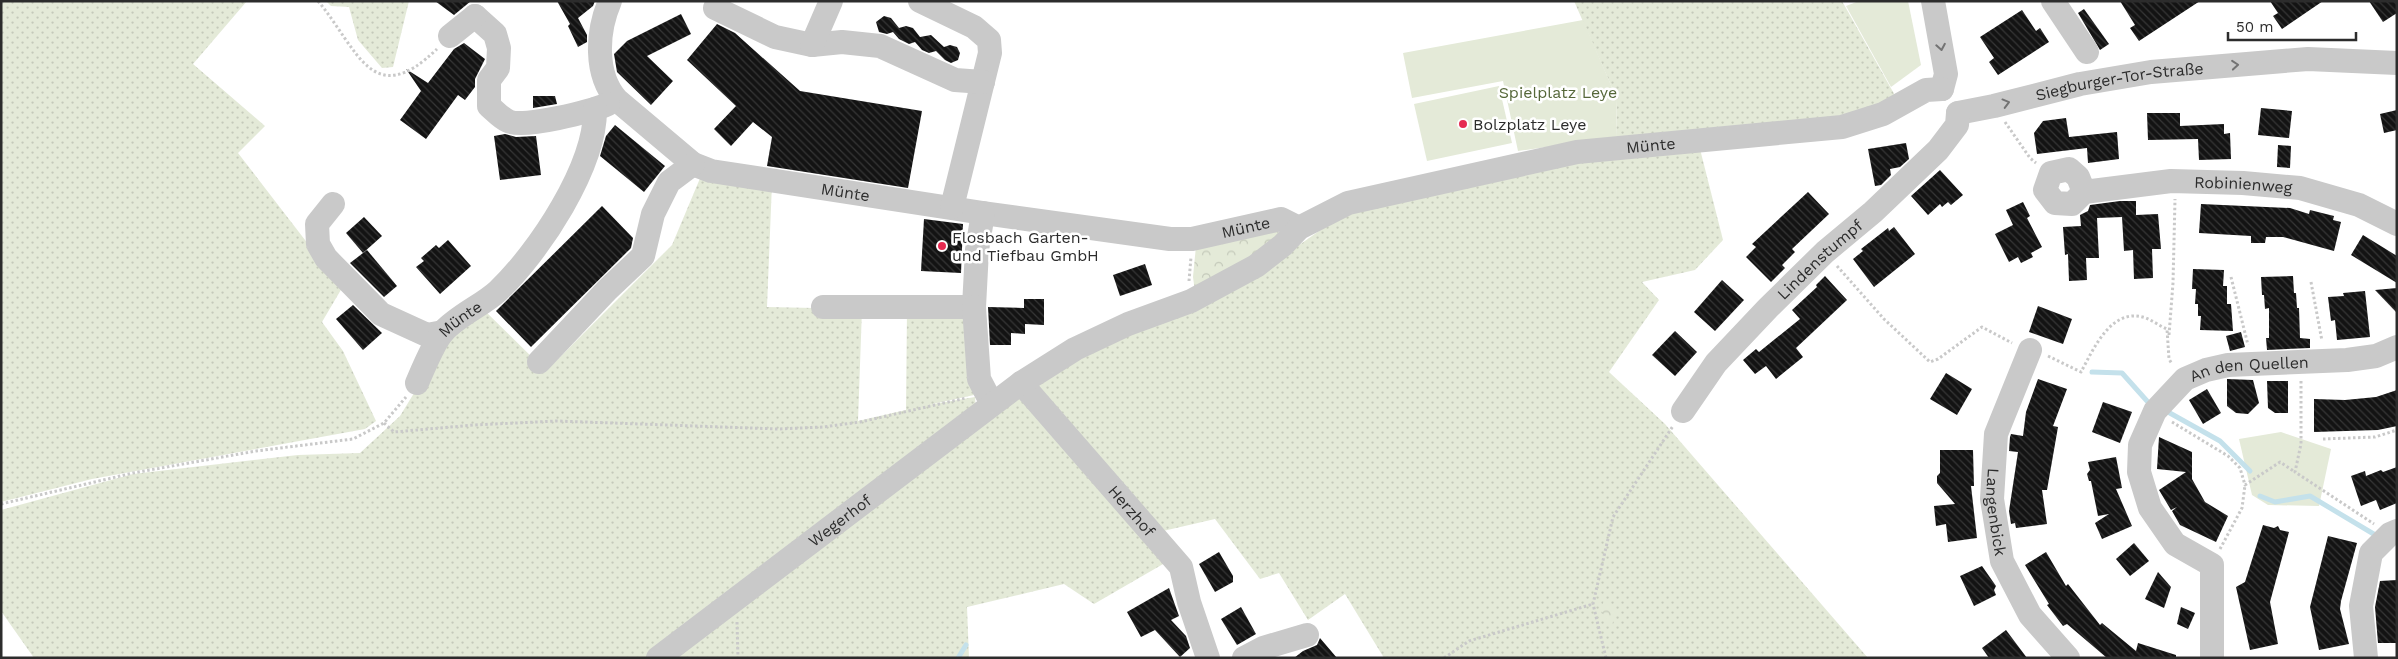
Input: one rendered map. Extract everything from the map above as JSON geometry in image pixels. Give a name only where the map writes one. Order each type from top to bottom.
[{"type":"street","name":"Münte","points":[[610,1],[603,18],[602,40],[602,74],[608,90],[617,100],[693,164],[711,171],[1160,238],[1192,239],[1281,219],[1299,228],[1348,203],[1539,160],[1597,149],[1842,127],[1883,114],[1926,90],[1942,89]]},
{"type":"street","points":[[812,45],[831,1]]},
{"type":"street","points":[[920,1],[974,27],[989,40],[990,53],[952,207]]},
{"type":"street","points":[[2053,1],[2087,52]]},
{"type":"street","points":[[1936,2],[1946,74],[1942,89],[1958,113]]},
{"type":"street","points":[[715,8],[776,37],[812,45],[842,42],[880,46],[955,80],[982,82]]},
{"type":"street","points":[[450,36],[477,9],[495,34],[499,48],[498,68],[489,80],[489,106],[509,122],[537,122],[595,109],[617,100]]},
{"type":"street","name":"Siegburger-Tor-Straße","points":[[1958,113],[1994,106],[2080,84],[2151,72],[2308,59],[2397,63]]},
{"type":"street","name":"Münte","points":[[417,383],[443,332],[498,291],[551,229],[586,157],[595,126],[595,109]]},
{"type":"street","name":"Lindenstumpf","points":[[1683,411],[1716,363],[1768,308],[1825,252],[1873,212],[1938,150],[1957,125],[1958,113]]},
{"type":"street","points":[[540,362],[607,290],[642,256],[653,214],[669,182],[693,164]]},
{"type":"street","name":"Robinienweg","points":[[2051,173],[2045,190],[2055,203],[2072,204],[2084,192],[2171,181],[2243,182],[2300,188],[2359,205],[2397,224]]},
{"type":"street","points":[[333,204],[317,224],[318,244],[326,258],[381,314],[427,335],[443,332]]},
{"type":"street","points":[[983,213],[977,250],[974,307],[979,380],[992,404]]},
{"type":"street","name":"Wegerhof","points":[[658,658],[737,596],[1021,383],[1075,349],[1128,324],[1191,301],[1256,266],[1283,245],[1299,228]]},
{"type":"street","points":[[823,307],[974,307]]},
{"type":"street","name":"An den Quellen","points":[[2212,565],[2175,544],[2150,508],[2139,472],[2140,445],[2155,411],[2185,379],[2206,370],[2228,365],[2252,363],[2326,362],[2376,356],[2397,347]]},
{"type":"street","name":"Langenbick","points":[[2030,350],[1996,434],[1992,499],[2002,561],[2030,615],[2068,658]]},
{"type":"street","name":"Herzhof","points":[[1021,383],[1181,567],[1189,602],[1208,658]]},
{"type":"street","points":[[2366,658],[2361,606],[2372,553],[2394,532]]},
{"type":"street","points":[[2212,565],[2212,658]]},
{"type":"street","points":[[1244,658],[1263,648],[1307,636]]},
{"type":"path","points":[[318,1],[350,46],[375,74],[389,77],[405,74],[418,67],[450,36]]},
{"type":"path","points":[[1994,106],[2030,158],[2051,173]]},
{"type":"path","points":[[2168,344],[2173,283],[2175,194],[2171,181]]},
{"type":"path","points":[[1191,301],[1189,278],[1192,239]]},
{"type":"path","points":[[2231,277],[2252,363]]},
{"type":"path","points":[[1846,278],[1884,319],[1930,362],[1982,327],[2012,343],[2081,372],[2106,330],[2121,318],[2144,318],[2167,329],[2168,359],[2185,379]]},
{"type":"path","points":[[2311,282],[2326,362]]},
{"type":"path","points":[[2295,472],[2301,444],[2300,363]]},
{"type":"path","points":[[1,504],[133,473],[256,452],[353,439],[384,423],[417,383]]},
{"type":"path","points":[[384,423],[394,432],[474,425],[556,421],[778,429],[860,422],[973,396],[992,404]]},
{"type":"path","points":[[1606,658],[1593,604],[1613,517],[1683,411]]},
{"type":"path","points":[[2155,411],[2228,456],[2240,468],[2245,485],[2242,508],[2212,565]]},
{"type":"path","points":[[2323,439],[2375,437],[2397,430]]},
{"type":"path","points":[[2245,485],[2280,462],[2394,532]]},
{"type":"path","points":[[737,596],[738,658]]},
{"type":"path","points":[[1444,658],[1469,641],[1593,604]]},
{"type":"green space","points":[[1,1],[247,1],[193,64],[265,126],[238,153],[342,288],[322,322],[343,351],[376,421],[365,429],[92,479],[1,502]]},
{"type":"green space","points":[[326,1],[409,1],[393,67],[382,68],[358,40],[349,7],[331,6]]},
{"type":"green space","points":[[1574,1],[1842,1],[1897,99],[1873,111],[1804,121],[1616,137],[1617,99]]},
{"type":"green space","points":[[1859,1],[1908,1],[1921,65],[1891,87],[1846,6]]},
{"type":"green space","name":"Spielplatz Leye","points":[[1583,20],[1617,99],[1616,137],[1518,151],[1503,81],[1412,98],[1403,53]]},
{"type":"green space","name":"Bolzplatz Leye","points":[[1499,86],[1512,143],[1427,161],[1414,104]]},
{"type":"green space","points":[[1700,149],[1723,240],[1695,270],[1642,282],[1659,300],[1609,372],[1665,424],[1868,658],[1384,658],[1345,594],[1308,620],[1279,573],[1260,579],[1215,519],[1163,531],[1177,556],[1094,604],[1064,584],[967,607],[969,658],[672,658],[1013,399],[1103,343],[1274,263],[1333,221],[1347,215],[1538,166]]},
{"type":"green space","points":[[701,176],[772,183],[767,307],[862,309],[858,421],[906,410],[907,310],[972,309],[974,395],[928,405],[975,397],[976,410],[717,602],[646,658],[34,658],[1,611],[1,510],[133,474],[298,455],[360,453],[400,416],[449,336],[482,308],[546,371],[672,245]]},
{"type":"green space","points":[[1274,225],[1281,235],[1264,252],[1195,292],[1193,277],[1196,246]]},
{"type":"green space","points":[[2281,432],[2331,449],[2319,506],[2268,505],[2252,495],[2239,439]]},
{"type":"green space","points":[[1604,600],[1615,607],[1612,628],[1601,610]]},
{"type":"building","points":[[435,1],[471,1],[454,15]]},
{"type":"building","points":[[557,1],[595,1],[593,6],[578,18],[587,35],[587,42],[578,47],[568,26],[570,24]]},
{"type":"building","points":[[2120,1],[2200,1],[2139,41],[2130,28],[2135,25]]},
{"type":"building","points":[[2270,1],[2323,1],[2282,29],[2273,16],[2278,13]]},
{"type":"building","points":[[2369,1],[2397,1],[2397,13],[2383,22]]},
{"type":"building","points":[[2084,9],[2109,44],[2100,50],[2078,13]]},
{"type":"building","points":[[2022,10],[2036,31],[2040,28],[2049,42],[1998,75],[1989,62],[1994,58],[1980,37]]},
{"type":"building","points":[[681,14],[691,34],[647,56],[673,81],[651,105],[617,72],[614,54],[627,41]]},
{"type":"building","points":[[884,16],[891,18],[899,28],[906,26],[913,28],[920,37],[931,35],[944,47],[950,45],[957,47],[960,53],[958,60],[951,63],[936,51],[929,53],[922,50],[915,42],[909,44],[899,39],[893,32],[887,34],[879,32],[876,22]]},
{"type":"building","points":[[717,24],[735,33],[800,91],[922,111],[908,188],[767,166],[772,137],[753,122],[731,146],[714,129],[736,106],[687,60]]},
{"type":"building","points":[[464,43],[485,59],[475,79],[475,87],[465,100],[458,95],[426,139],[400,120],[421,91],[406,69],[428,83],[454,49]]},
{"type":"building","points":[[533,96],[555,96],[557,104],[533,108]]},
{"type":"building","points":[[2261,108],[2292,111],[2289,138],[2258,135]]},
{"type":"building","points":[[2397,110],[2397,130],[2384,133],[2380,114]]},
{"type":"building","points":[[2147,113],[2180,113],[2180,126],[2224,124],[2224,134],[2230,133],[2231,159],[2199,160],[2198,139],[2148,140]]},
{"type":"building","points":[[2066,118],[2069,137],[2117,132],[2119,159],[2088,163],[2087,148],[2037,154],[2034,133],[2043,121]]},
{"type":"building","points":[[615,125],[665,166],[644,192],[600,156],[606,136]]},
{"type":"building","points":[[505,134],[516,137],[536,136],[541,175],[500,180],[494,136]]},
{"type":"building","points":[[1906,143],[1909,159],[1900,167],[1890,169],[1891,175],[1881,185],[1875,186],[1868,149]]},
{"type":"building","points":[[2278,145],[2291,146],[2290,168],[2277,167]]},
{"type":"building","points":[[1940,170],[1963,195],[1951,205],[1948,202],[1942,207],[1940,204],[1928,215],[1911,196]]},
{"type":"building","points":[[1808,192],[1829,214],[1792,249],[1795,252],[1782,265],[1785,268],[1771,282],[1746,257],[1756,247],[1752,244]]},
{"type":"building","points":[[2136,201],[2136,215],[2158,214],[2161,249],[2152,249],[2153,278],[2134,279],[2133,250],[2124,251],[2122,217],[2097,218],[2099,258],[2086,258],[2087,280],[2069,281],[2068,254],[2065,255],[2063,227],[2081,226],[2080,215],[2088,211],[2090,205]]},
{"type":"building","points":[[2023,202],[2030,216],[2027,218],[2042,247],[2031,253],[2033,257],[2021,263],[2018,257],[2009,262],[1995,234],[2013,225],[2006,210]]},
{"type":"building","points":[[2201,204],[2290,208],[2309,214],[2310,210],[2334,216],[2333,220],[2341,222],[2334,251],[2283,237],[2266,237],[2265,243],[2251,243],[2251,236],[2199,233]]},
{"type":"building","points":[[602,206],[633,238],[631,248],[531,347],[496,311]]},
{"type":"building","points":[[364,217],[382,236],[363,253],[346,233]]},
{"type":"building","name":"Flosbach Garten- und Tiefbau GmbH","points":[[924,219],[963,224],[961,273],[921,271]]},
{"type":"building","points":[[1894,227],[1915,254],[1874,287],[1853,259],[1863,251],[1861,249],[1888,228],[1889,231]]},
{"type":"building","points":[[2363,235],[2397,256],[2397,283],[2351,255]]},
{"type":"building","points":[[448,240],[471,266],[440,294],[416,267],[424,261],[421,258],[436,245],[439,248]]},
{"type":"building","points":[[367,250],[397,286],[384,297],[350,263]]},
{"type":"building","points":[[1145,264],[1152,285],[1120,296],[1113,275]]},
{"type":"building","points":[[2193,269],[2224,270],[2223,286],[2227,286],[2227,304],[2231,304],[2233,331],[2200,330],[2201,316],[2198,316],[2198,304],[2195,304],[2196,289],[2192,289]]},
{"type":"building","points":[[1825,276],[1847,300],[1796,348],[1803,357],[1776,379],[1766,366],[1755,374],[1743,360],[1756,349],[1759,352],[1800,319],[1792,310],[1817,287],[1816,285]]},
{"type":"building","points":[[2293,276],[2294,293],[2296,293],[2297,308],[2299,308],[2300,338],[2310,339],[2310,348],[2267,350],[2266,338],[2269,338],[2269,308],[2265,309],[2261,277]]},
{"type":"building","points":[[1722,280],[1744,300],[1715,331],[1694,312]]},
{"type":"building","points":[[2397,288],[2397,313],[2375,290]]},
{"type":"building","points":[[2365,291],[2370,337],[2337,340],[2335,320],[2331,321],[2328,297],[2344,296],[2343,293]]},
{"type":"building","points":[[1024,299],[1044,299],[1044,325],[1025,324],[1025,334],[1011,333],[1011,345],[990,345],[988,307],[1024,308]]},
{"type":"building","points":[[353,305],[382,333],[363,350],[336,319]]},
{"type":"building","points":[[2038,306],[2072,319],[2063,344],[2029,332]]},
{"type":"building","points":[[1675,331],[1697,352],[1675,376],[1652,355]]},
{"type":"building","points":[[2241,332],[2245,347],[2230,351],[2226,336]]},
{"type":"building","points":[[1946,373],[1972,389],[1957,415],[1930,399]]},
{"type":"building","points":[[2038,379],[2067,389],[2053,426],[2058,427],[2047,490],[2042,490],[2047,524],[2016,528],[2015,523],[2011,524],[2009,511],[2018,452],[2009,451],[2010,437],[2011,434],[2023,436],[2026,412]]},
{"type":"building","points":[[2227,379],[2253,380],[2259,403],[2248,414],[2236,413],[2227,406]]},
{"type":"building","points":[[2267,381],[2288,381],[2288,413],[2275,413],[2268,408]]},
{"type":"building","points":[[2207,389],[2221,413],[2203,424],[2189,400]]},
{"type":"building","points":[[2397,390],[2397,426],[2378,430],[2314,432],[2314,399],[2345,400],[2376,397]]},
{"type":"building","points":[[2103,402],[2132,412],[2120,443],[2092,432]]},
{"type":"building","points":[[2159,437],[2192,452],[2192,479],[2205,502],[2228,516],[2216,542],[2180,525],[2172,511],[2177,507],[2171,510],[2159,490],[2186,472],[2157,469]]},
{"type":"building","points":[[1940,450],[1973,450],[1974,486],[1971,486],[1977,538],[1948,542],[1946,524],[1936,526],[1934,506],[1955,504],[1937,483],[1937,476],[1940,473]]},
{"type":"building","points":[[2116,457],[2122,488],[2116,489],[2132,526],[2102,539],[2095,523],[2109,514],[2098,516],[2091,481],[2089,481],[2087,474],[2090,470],[2088,462]]},
{"type":"building","points":[[2397,467],[2397,503],[2380,510],[2376,500],[2361,506],[2351,476],[2365,471],[2366,476],[2381,470],[2383,472]]},
{"type":"building","points":[[2263,525],[2274,528],[2278,526],[2280,530],[2289,532],[2270,602],[2278,644],[2250,650],[2236,587],[2245,582]]},
{"type":"building","points":[[2328,536],[2357,543],[2340,609],[2349,644],[2319,650],[2310,607]]},
{"type":"building","points":[[2134,543],[2149,561],[2130,576],[2116,559]]},
{"type":"building","points":[[1219,552],[1233,576],[1233,582],[1215,592],[1199,564]]},
{"type":"building","points":[[2046,552],[2066,586],[2068,584],[2100,625],[2102,623],[2136,651],[2138,643],[2176,655],[2176,658],[2107,658],[2067,624],[2063,626],[2047,605],[2049,604],[2025,565]]},
{"type":"building","points":[[1982,566],[1996,586],[1994,590],[1996,595],[1974,606],[1960,576]]},
{"type":"building","points":[[2158,572],[2171,587],[2164,608],[2145,599]]},
{"type":"building","points":[[2397,580],[2397,643],[2378,643],[2375,607],[2380,581]]},
{"type":"building","points":[[1169,588],[1179,616],[1171,620],[1186,636],[1190,648],[1180,657],[1155,630],[1141,637],[1127,612]]},
{"type":"building","points":[[1241,607],[1256,634],[1237,645],[1221,619]]},
{"type":"building","points":[[2181,607],[2195,613],[2188,629],[2177,624]]},
{"type":"building","points":[[2006,630],[2027,658],[1989,658],[1982,648]]},
{"type":"building","points":[[1320,638],[1337,658],[1294,658],[1303,651],[1317,645]]},
{"type":"waterway","points":[[2092,372],[2122,373],[2147,401]]},
{"type":"waterway","points":[[2168,412],[2220,441],[2250,471]]},
{"type":"waterway","points":[[2260,496],[2275,502],[2310,496],[2377,536]]},
{"type":"waterway","points":[[958,658],[966,645]]},
{"type":"place","name":"Bolzplatz Leye","points":[[1463,124]]},
{"type":"place","name":"Flosbach Garten- und Tiefbau GmbH","points":[[942,246]]}]
